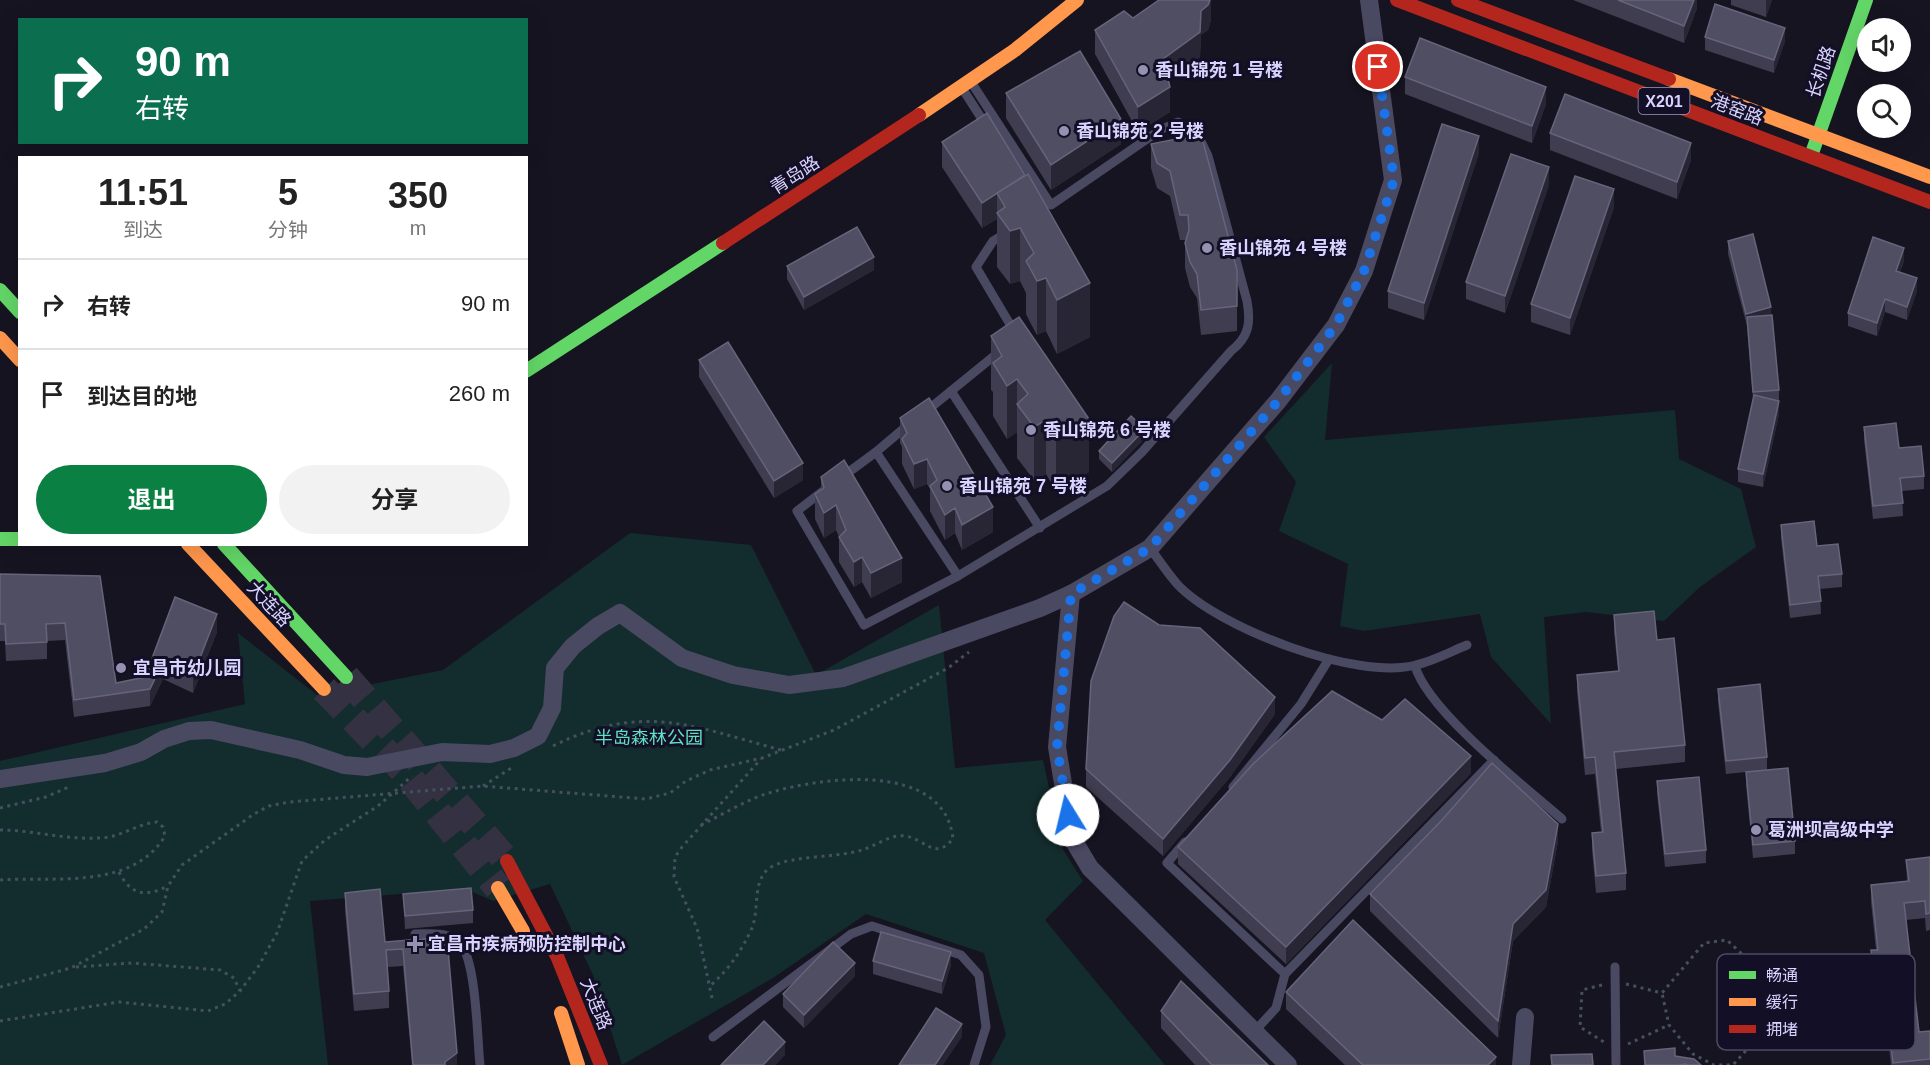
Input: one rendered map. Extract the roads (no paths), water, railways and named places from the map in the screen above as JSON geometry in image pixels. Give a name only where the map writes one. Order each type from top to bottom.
[{"type":"main road","name":"青岛路","points":[[528,370],[1015,50],[1077,0]]},
{"type":"main road","name":"港窑路","points":[[1397,0],[1930,202]]},
{"type":"main road","name":"港窑路","points":[[1458,0],[1930,177]]},
{"type":"main road","name":"长机路","points":[[1810,157],[1866,0]]},
{"type":"main road","points":[[0,290],[18,310]]},
{"type":"main road","points":[[0,338],[18,358]]},
{"type":"main road","points":[[0,538],[18,539]]},
{"type":"main road","name":"大连路","points":[[190,546],[324,689]]},
{"type":"main road","name":"大连路","points":[[226,546],[346,677]]},
{"type":"main road","name":"大连路","points":[[507,861],[557,956],[601,1065]]},
{"type":"main road","points":[[498,888],[529,941]]},
{"type":"main road","name":"大连路","points":[[556,1001],[578,1065]]},
{"type":"street","points":[[0,779],[86,766],[141,752],[164,739],[211,729],[289,748],[344,765],[367,767],[442,752],[490,754],[514,748],[538,736],[552,708],[555,668],[573,646],[598,626],[620,613],[682,658],[733,675],[789,685],[843,678],[1071,594],[1150,548],[1278,401],[1336,325],[1364,271],[1394,180],[1369,0]]},
{"type":"street","points":[[1071,594],[1057,747],[1072,838],[1090,868],[1288,1065]]},
{"type":"street","points":[[1521,1065],[1525,1017]]},
{"type":"lane","points":[[965,83],[991,132]]},
{"type":"lane","points":[[965,83],[1051,205]]},
{"type":"lane","points":[[1003,349],[876,452],[797,511],[864,626],[958,576],[1107,486],[1142,452],[1232,351],[1242,343],[1248,331],[1250,318],[1208,156],[1197,133],[1178,123],[1160,130],[1042,211],[1031,194]]},
{"type":"lane","points":[[1012,340],[1014,333],[1011,326],[976,267],[993,241],[1013,229]]},
{"type":"lane","points":[[951,391],[1040,528]]},
{"type":"lane","points":[[876,452],[958,576]]},
{"type":"lane","points":[[1150,548],[1179,586],[1220,615],[1270,641],[1329,659],[1377,669],[1414,666],[1467,645]]},
{"type":"lane","points":[[1225,797],[1301,704],[1329,659]]},
{"type":"lane","points":[[1414,666],[1418,678],[1432,698],[1494,760],[1562,819]]},
{"type":"lane","points":[[1254,1032],[1276,1008],[1285,975],[1494,760]]},
{"type":"lane","points":[[1189,838],[1167,863],[1285,975]]},
{"type":"lane","points":[[713,1037],[851,934],[872,926],[961,955],[979,975],[986,1027],[974,1065]]},
{"type":"lane","points":[[415,934],[442,934],[458,940],[466,950],[471,968],[480,1065]]},
{"type":"lane","points":[[1615,967],[1616,1065]]},
{"type":"tunnel","points":[[346,677],[507,861]]},
{"type":"tunnel","points":[[324,689],[404,771],[498,888]]},
{"type":"place","name":"香山锦苑 1 号楼","points":[[1143,70]]},
{"type":"place","name":"香山锦苑 2 号楼","points":[[1064,131]]},
{"type":"place","name":"香山锦苑 4 号楼","points":[[1207,248]]},
{"type":"place","name":"香山锦苑 6 号楼","points":[[1031,430]]},
{"type":"place","name":"香山锦苑 7 号楼","points":[[947,486]]},
{"type":"place","name":"宜昌市幼儿园","points":[[121,668]]},
{"type":"place","name":"葛洲坝高级中学","points":[[1756,830]]},
{"type":"place","name":"宜昌市疾病预防控制中心","points":[[415,944]]},
{"type":"park label","name":"半岛森林公园","points":[[649,738]]}]
